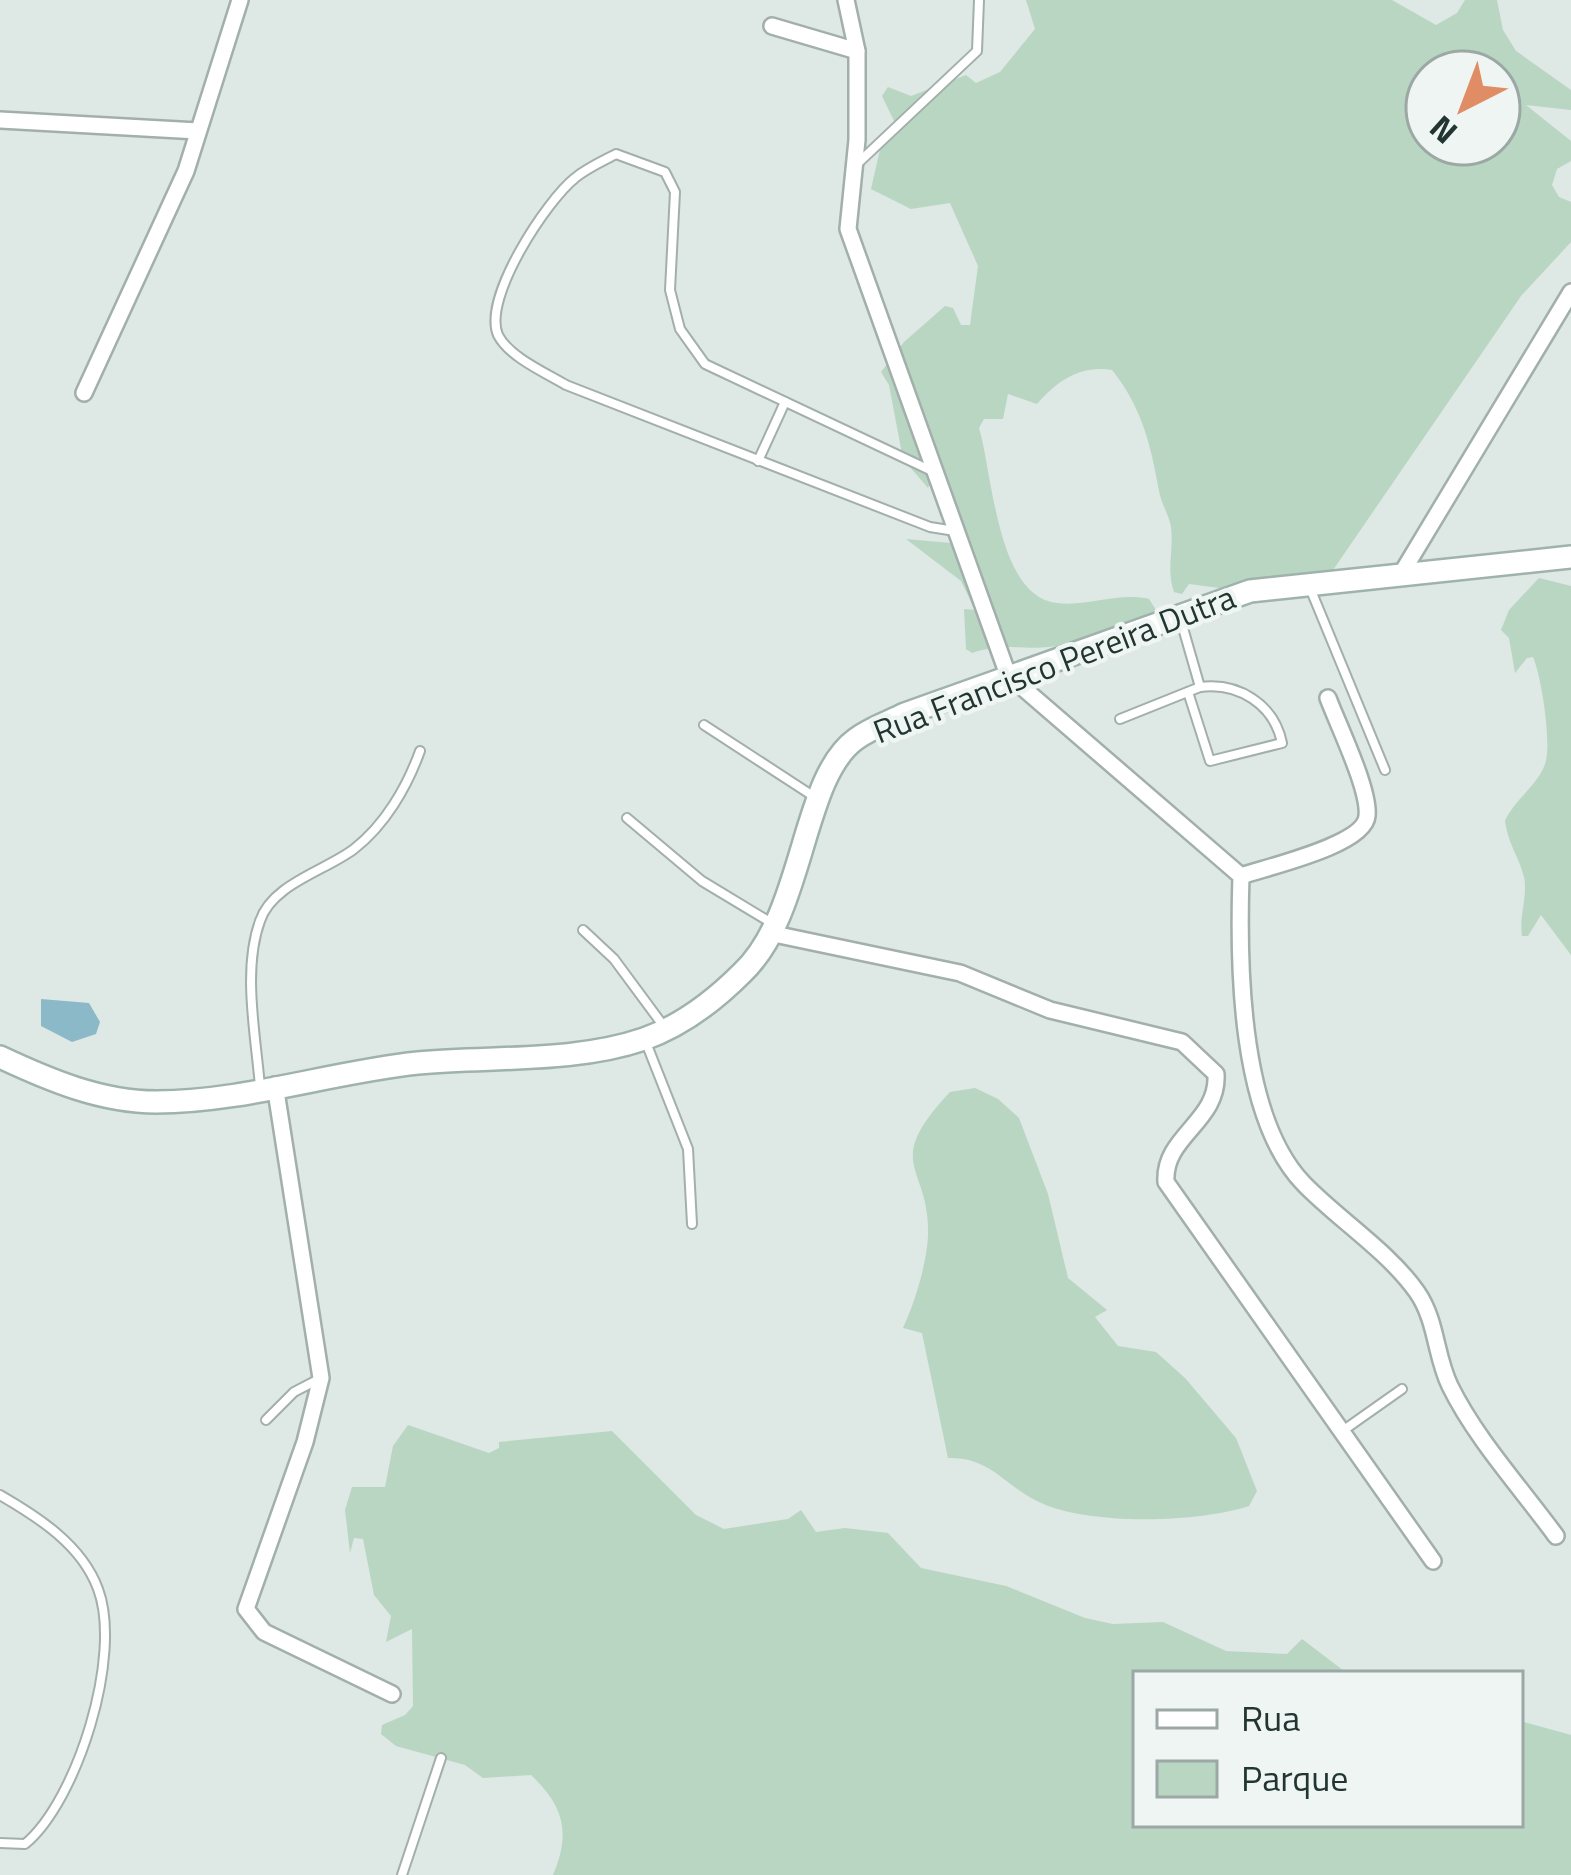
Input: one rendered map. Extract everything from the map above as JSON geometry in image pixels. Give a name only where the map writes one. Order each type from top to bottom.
[{"type":"main road","name":"Rua Francisco Pereira Dutra","points":[[0,1057],[47,1079],[108,1097],[155,1102],[417,1063],[612,1048],[655,1034],[745,971],[775,930],[834,766],[855,739],[905,713],[1250,591],[1403,571],[1571,557]]},
{"type":"street","points":[[84,393],[186,171],[240,0]]},
{"type":"street","points":[[846,0],[857,51],[855,166],[848,229],[1008,675],[1241,876]]},
{"type":"street","points":[[772,26],[857,51]]},
{"type":"street","points":[[0,120],[198,131]]},
{"type":"street","points":[[1403,571],[1571,292]]},
{"type":"street","points":[[1241,876],[1344,842],[1364,826],[1364,797],[1328,698]]},
{"type":"street","points":[[1241,876],[1238,964],[1263,1109],[1275,1142],[1302,1182],[1414,1288],[1430,1313],[1453,1393],[1556,1536]]},
{"type":"street","points":[[775,930],[960,973],[1050,1010],[1183,1042],[1206,1059],[1216,1074],[1214,1094],[1207,1113],[1168,1159],[1166,1182],[1433,1561]]},
{"type":"street","points":[[267,1087],[321,1378],[305,1442],[246,1609],[264,1632],[392,1694]]},
{"type":"lane","points":[[855,166],[976,51],[979,0]]},
{"type":"lane","points":[[935,472],[705,364],[680,329],[670,290],[675,192],[665,172],[616,154],[576,176],[547,206],[523,245],[496,313],[498,336],[520,357],[566,386],[930,527],[956,531]]},
{"type":"lane","points":[[758,460],[784,402]]},
{"type":"lane","points":[[1308,582],[1385,770]]},
{"type":"lane","points":[[1179,614],[1200,688]]},
{"type":"lane","points":[[1120,719],[1188,692],[1224,684],[1266,707],[1282,743],[1210,761],[1188,692]]},
{"type":"lane","points":[[704,725],[820,801]]},
{"type":"lane","points":[[267,1087],[254,994],[260,920],[274,898],[355,848],[409,784],[420,751]]},
{"type":"lane","points":[[626,818],[702,881],[775,930]]},
{"type":"lane","points":[[583,930],[614,959],[655,1034],[688,1149],[692,1224]]},
{"type":"lane","points":[[266,1420],[294,1392],[321,1378]]},
{"type":"lane","points":[[1341,1432],[1402,1389]]},
{"type":"lane","points":[[0,1495],[39,1518],[78,1554],[99,1589],[105,1636],[96,1708],[49,1824],[25,1844],[0,1843]]},
{"type":"lane","points":[[402,1875],[441,1758]]},
{"type":"green space","points":[[1026,0],[1392,0],[1436,25],[1457,13],[1465,0],[1497,0],[1503,30],[1514,48],[1403,48],[1403,168],[1523,168],[1523,56],[1571,90],[1571,110],[1526,105],[1571,141],[1571,161],[1557,169],[1552,185],[1559,197],[1571,202],[1571,242],[1521,296],[1331,573],[1227,589],[1189,584],[1182,594],[1174,592],[1171,527],[1138,413],[1112,370],[1090,370],[1070,376],[1037,404],[1008,394],[1003,419],[984,419],[979,428],[1001,531],[1021,580],[1037,596],[1057,603],[1137,597],[1149,599],[1156,610],[1152,616],[1076,643],[972,653],[966,649],[964,609],[975,610],[961,581],[906,539],[951,543],[955,513],[950,495],[938,466],[928,488],[903,459],[889,385],[881,372],[904,342],[945,306],[953,308],[961,325],[970,325],[978,266],[950,203],[911,209],[871,189],[882,141],[896,125],[882,96],[888,87],[911,96],[966,75],[976,83],[1000,72],[1035,29]]},
{"type":"green space","points":[[1539,578],[1571,586],[1571,955],[1541,915],[1528,936],[1522,936],[1524,877],[1505,821],[1542,772],[1547,755],[1545,712],[1533,657],[1515,673],[1509,638],[1501,630],[1509,610]]},
{"type":"green space","points":[[975,1088],[998,1099],[1019,1118],[1048,1194],[1068,1278],[1107,1310],[1095,1317],[1118,1346],[1156,1352],[1236,1438],[1257,1491],[1249,1506],[1172,1518],[1084,1515],[1037,1501],[975,1462],[948,1458],[922,1333],[903,1328],[919,1284],[928,1237],[913,1152],[917,1136],[950,1092]]},
{"type":"green space","points":[[408,1425],[489,1453],[499,1448],[499,1442],[612,1431],[696,1515],[724,1529],[788,1519],[801,1510],[816,1532],[845,1528],[888,1533],[921,1568],[1006,1586],[1085,1618],[1113,1624],[1163,1622],[1226,1651],[1287,1654],[1302,1639],[1344,1671],[1133,1671],[1133,1827],[1523,1827],[1523,1722],[1571,1735],[1571,1875],[553,1875],[562,1846],[561,1821],[551,1798],[531,1775],[483,1778],[465,1765],[396,1746],[381,1734],[382,1725],[413,1706],[412,1629],[386,1642],[391,1616],[374,1595],[363,1539],[354,1538],[350,1553],[345,1510],[352,1487],[385,1487],[393,1446]]},
{"type":"water","points":[[41,999],[89,1003],[100,1022],[96,1034],[72,1042],[41,1026]]}]
